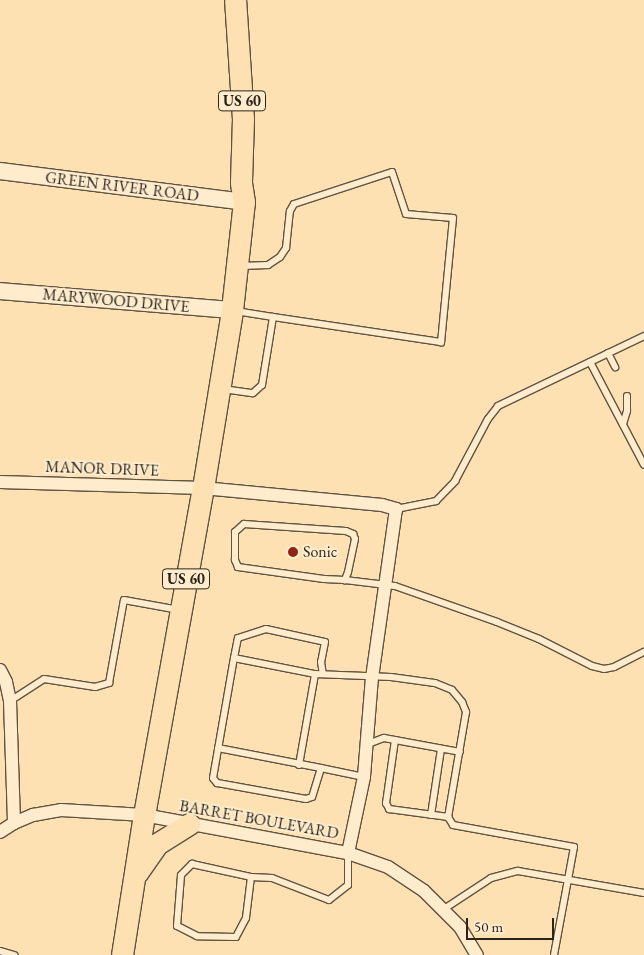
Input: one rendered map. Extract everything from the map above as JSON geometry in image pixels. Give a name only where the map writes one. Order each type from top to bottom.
[{"type":"main road","name":"US 60","points":[[122,955],[144,815],[203,488],[232,310],[244,202],[241,182],[244,119],[236,0]]},
{"type":"main road","points":[[134,880],[157,844],[189,824]]},
{"type":"street","name":"GREEN RIVER ROAD","points":[[0,171],[244,202]]},
{"type":"street","name":"MARYWOOD DRIVE","points":[[0,291],[232,310]]},
{"type":"street","name":"MANOR DRIVE","points":[[0,482],[203,488],[382,504],[396,509]]},
{"type":"street","points":[[348,852],[364,777],[372,678],[396,509]]},
{"type":"street","points":[[0,670],[6,682],[10,701],[14,823]]},
{"type":"street","name":"BARRET BOULEVARD","points":[[0,832],[14,823],[33,815],[61,810],[144,815],[348,852],[400,874],[444,908],[460,927],[477,955]]},
{"type":"lane","points":[[232,310],[441,342],[453,218],[406,214],[392,172],[294,204],[290,211],[286,248],[280,257],[268,265],[237,266]]},
{"type":"lane","points":[[219,389],[253,393],[262,385],[273,317]]},
{"type":"lane","points":[[396,509],[436,502],[455,481],[488,419],[498,406],[644,336]]},
{"type":"lane","points":[[608,354],[615,367]]},
{"type":"lane","points":[[590,362],[644,465]]},
{"type":"lane","points":[[623,424],[627,411],[627,396]]},
{"type":"lane","points":[[345,580],[355,539],[353,534],[346,531],[244,524],[236,532],[235,560],[238,566],[334,580],[385,584],[497,622],[539,639],[592,666],[604,669],[614,667],[644,652]]},
{"type":"lane","points":[[10,701],[44,680],[95,687],[109,683],[124,600],[181,610]]},
{"type":"lane","points":[[321,768],[312,797],[306,799],[217,783],[213,778],[238,638],[266,629],[325,642],[321,662],[323,674]]},
{"type":"lane","points":[[234,658],[315,674],[372,678],[391,677],[435,684],[452,690],[462,702],[466,712],[448,817],[453,825],[574,847],[554,955]]},
{"type":"lane","points":[[299,765],[315,674]]},
{"type":"lane","points":[[368,744],[384,738],[460,752]]},
{"type":"lane","points":[[395,740],[386,803],[389,809],[448,817]]},
{"type":"lane","points":[[218,748],[364,777]]},
{"type":"lane","points":[[431,815],[441,749]]},
{"type":"lane","points":[[251,877],[246,918],[236,936],[197,936],[177,926],[181,876],[192,864],[251,877],[272,878],[329,900],[348,886],[348,852]]},
{"type":"lane","points":[[444,908],[482,883],[503,874],[518,871],[644,893]]},
{"type":"lane","points":[[0,951],[14,955]]},
{"type":"place","name":"Sonic","points":[[293,552]]}]
